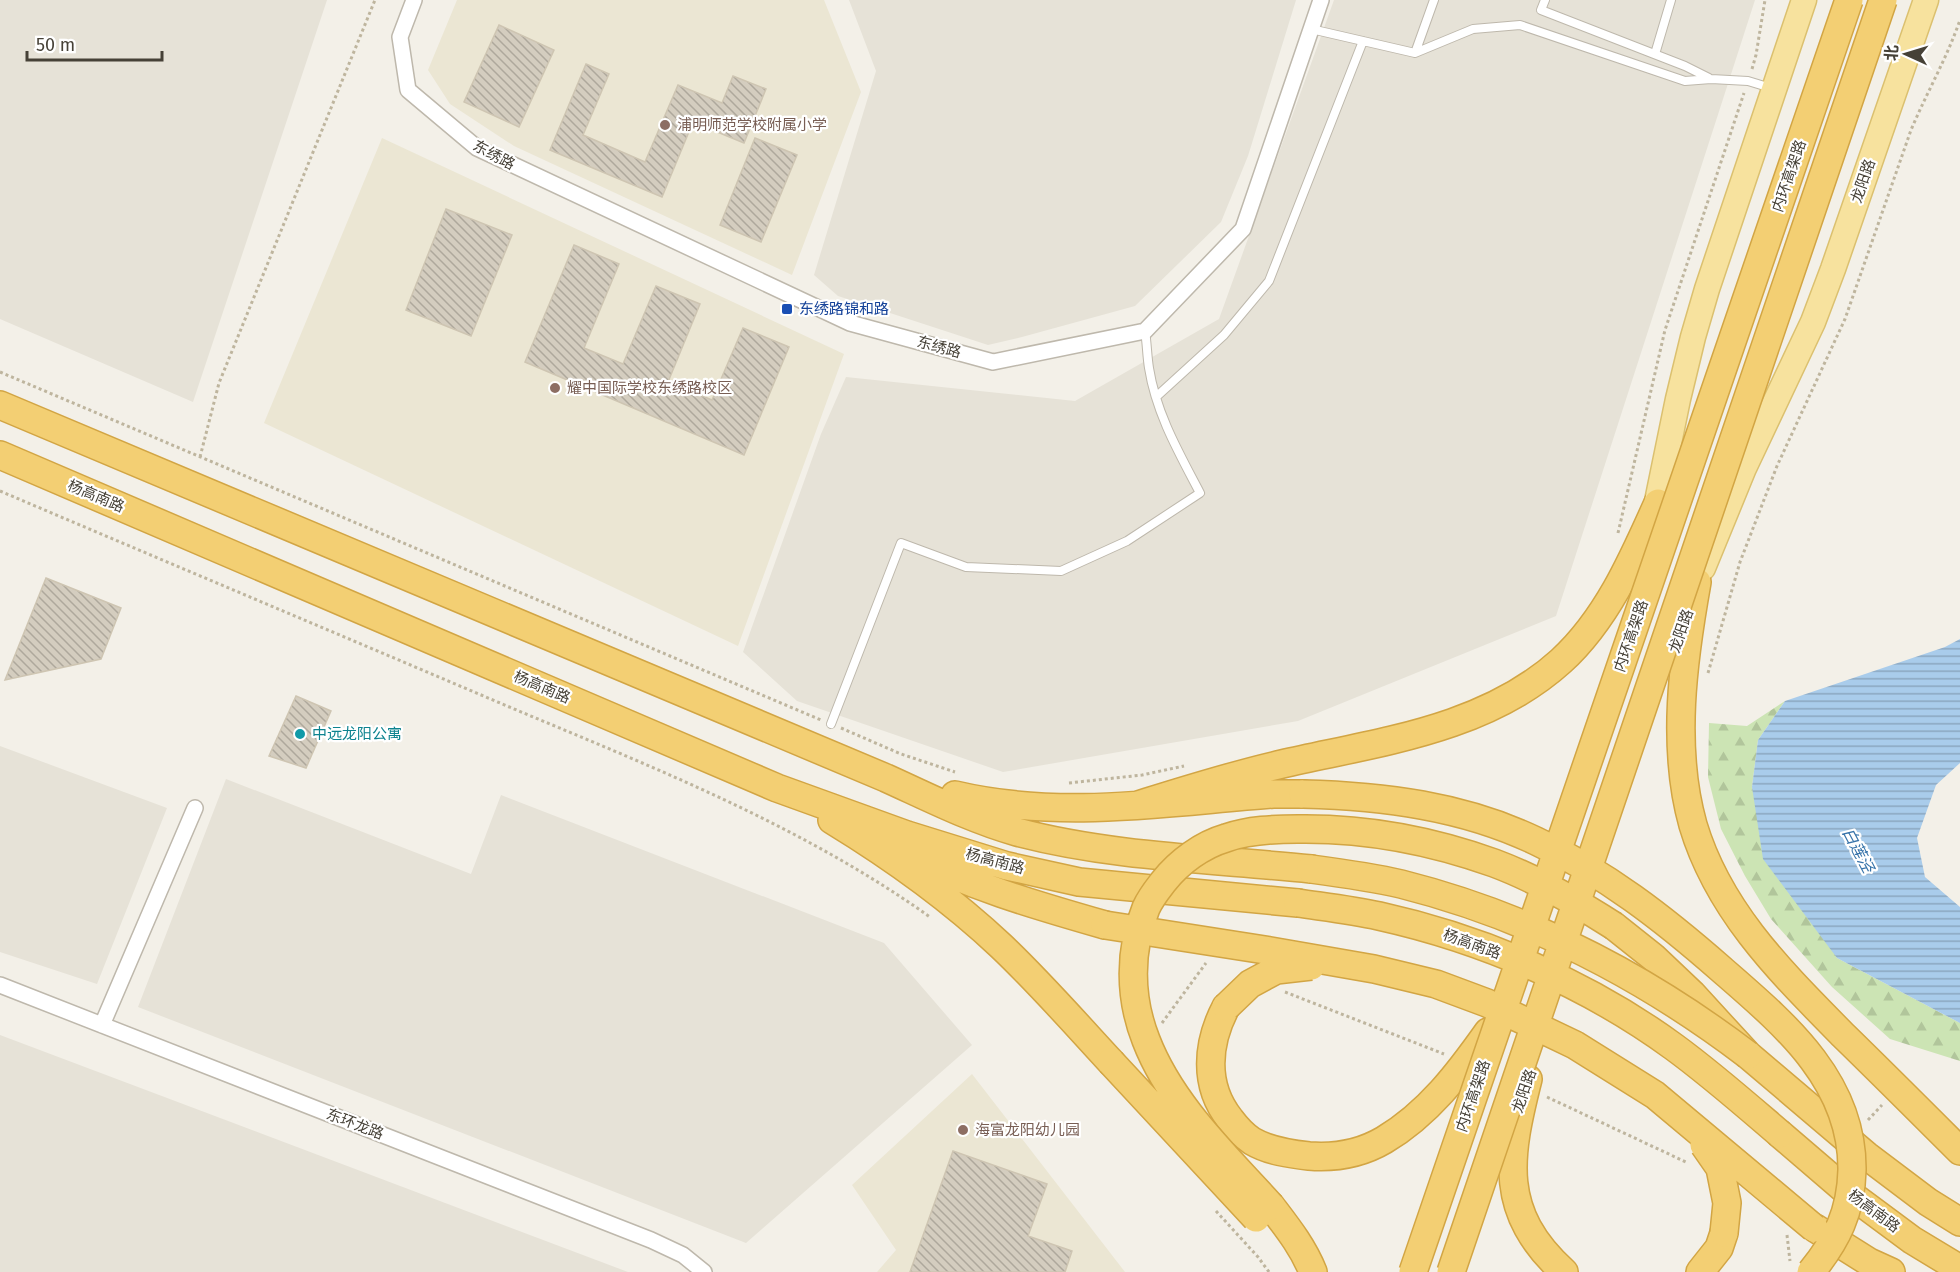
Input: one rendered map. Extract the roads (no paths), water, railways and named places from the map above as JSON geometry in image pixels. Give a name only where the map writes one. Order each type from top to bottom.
[{"type":"highway","name":"内环高架路","points":[[1413,1272],[1849,0]]},
{"type":"highway","points":[[1452,1272],[1883,0]]},
{"type":"highway","points":[[0,405],[886,778],[959,811],[1016,831],[1086,846],[1311,869],[1398,884],[1444,896],[1503,916],[1554,937],[1662,995],[1706,1023],[1748,1055],[1867,1156],[1928,1202],[1960,1222]]},
{"type":"highway","name":"杨高南路","points":[[0,455],[777,788],[907,835],[1006,866],[1079,882],[1298,903],[1379,916],[1445,934],[1536,968],[1588,993],[1673,1046],[1850,1194],[1912,1239],[1960,1269]]},
{"type":"highway","points":[[1138,805],[1256,770],[1429,730],[1474,716],[1504,701],[1533,683],[1562,660],[1588,631],[1613,596],[1658,503]]},
{"type":"highway","points":[[1697,582],[1688,635],[1682,732],[1684,779],[1693,824],[1712,874],[1731,909],[1758,946],[1791,983],[1960,1151]]},
{"type":"highway","points":[[886,778],[974,799],[1020,807],[1065,809],[1303,794],[1357,796],[1410,802],[1470,816],[1535,840],[1618,886],[1671,925],[1796,1038],[1833,1089],[1845,1117],[1852,1150],[1851,1188],[1843,1223],[1827,1252],[1801,1267]]},
{"type":"highway","points":[[777,788],[963,881],[1034,905],[1105,925],[1374,969],[1436,984],[1487,1003],[1575,1045],[1655,1095],[1814,1228],[1869,1262],[1891,1272]]},
{"type":"highway","points":[[777,788],[851,832],[907,871],[962,912],[1000,945],[1111,1062],[1263,1212],[1292,1234],[1308,1259],[1313,1272]]},
{"type":"highway","points":[[1300,1272],[1282,1248],[1263,1212],[1183,1105],[1163,1074],[1146,1040],[1134,1001],[1132,966],[1138,929],[1151,898],[1170,873],[1193,854],[1226,838],[1270,829],[1364,832],[1438,846],[1522,875],[1572,899],[1614,926],[1653,957],[1692,994],[1748,1055]]},
{"type":"highway","points":[[1374,969],[1311,966],[1276,970],[1250,984],[1226,1007],[1212,1041],[1210,1063],[1214,1089],[1223,1111],[1240,1132],[1253,1141],[1276,1150],[1297,1155],[1327,1157],[1353,1153],[1383,1141],[1432,1102],[1455,1078],[1488,1032]]},
{"type":"highway","points":[[1533,1086],[1517,1124],[1512,1165],[1516,1196],[1532,1238],[1564,1272]]},
{"type":"highway","points":[[1655,1095],[1700,1138],[1720,1168],[1727,1203],[1724,1233],[1719,1248],[1700,1272]]},
{"type":"main road","points":[[1405,1272],[1618,651],[1638,584],[1658,503],[1678,399],[1693,337],[1804,0]]},
{"type":"main road","name":"龙阳路","points":[[1463,1272],[1533,1086],[1697,582],[1744,468],[1813,322],[1926,0]]},
{"type":"street","name":"东绣路","points":[[414,0],[400,37],[408,90],[477,148],[850,323],[993,362],[1146,330]]},
{"type":"street","points":[[1146,330],[1243,229],[1321,0]]},
{"type":"street","points":[[102,1025],[195,808]]},
{"type":"street","name":"东环龙路","points":[[0,985],[651,1240],[683,1255],[704,1272]]},
{"type":"lane","points":[[1415,53],[1434,0]]},
{"type":"lane","points":[[1545,0],[1541,10],[1685,66],[1711,79]]},
{"type":"lane","points":[[1655,54],[1671,0]]},
{"type":"lane","points":[[1311,29],[1415,53],[1473,29],[1520,26],[1685,81],[1711,79],[1748,81],[1775,90]]},
{"type":"lane","points":[[1156,397],[1224,335],[1269,281],[1363,41]]},
{"type":"lane","points":[[831,724],[901,543],[966,567],[1060,571],[1127,541],[1200,493],[1172,440],[1156,397],[1149,368],[1146,330]]},
{"type":"water","name":"白莲泾","points":[[1960,639],[1960,763],[1936,785],[1917,838],[1925,877],[1960,907],[1960,1023],[1837,958],[1763,859],[1752,787],[1758,740],[1785,701],[1945,647]]},
{"type":"place","name":"浦明师范学校附属小学","points":[[665,125]]},
{"type":"place","name":"东绣路锦和路","points":[[787,309]]},
{"type":"place","name":"耀中国际学校东绣路校区","points":[[555,388]]},
{"type":"place","name":"中远龙阳公寓","points":[[300,734]]},
{"type":"place","name":"海富龙阳幼儿园","points":[[963,1130]]}]
